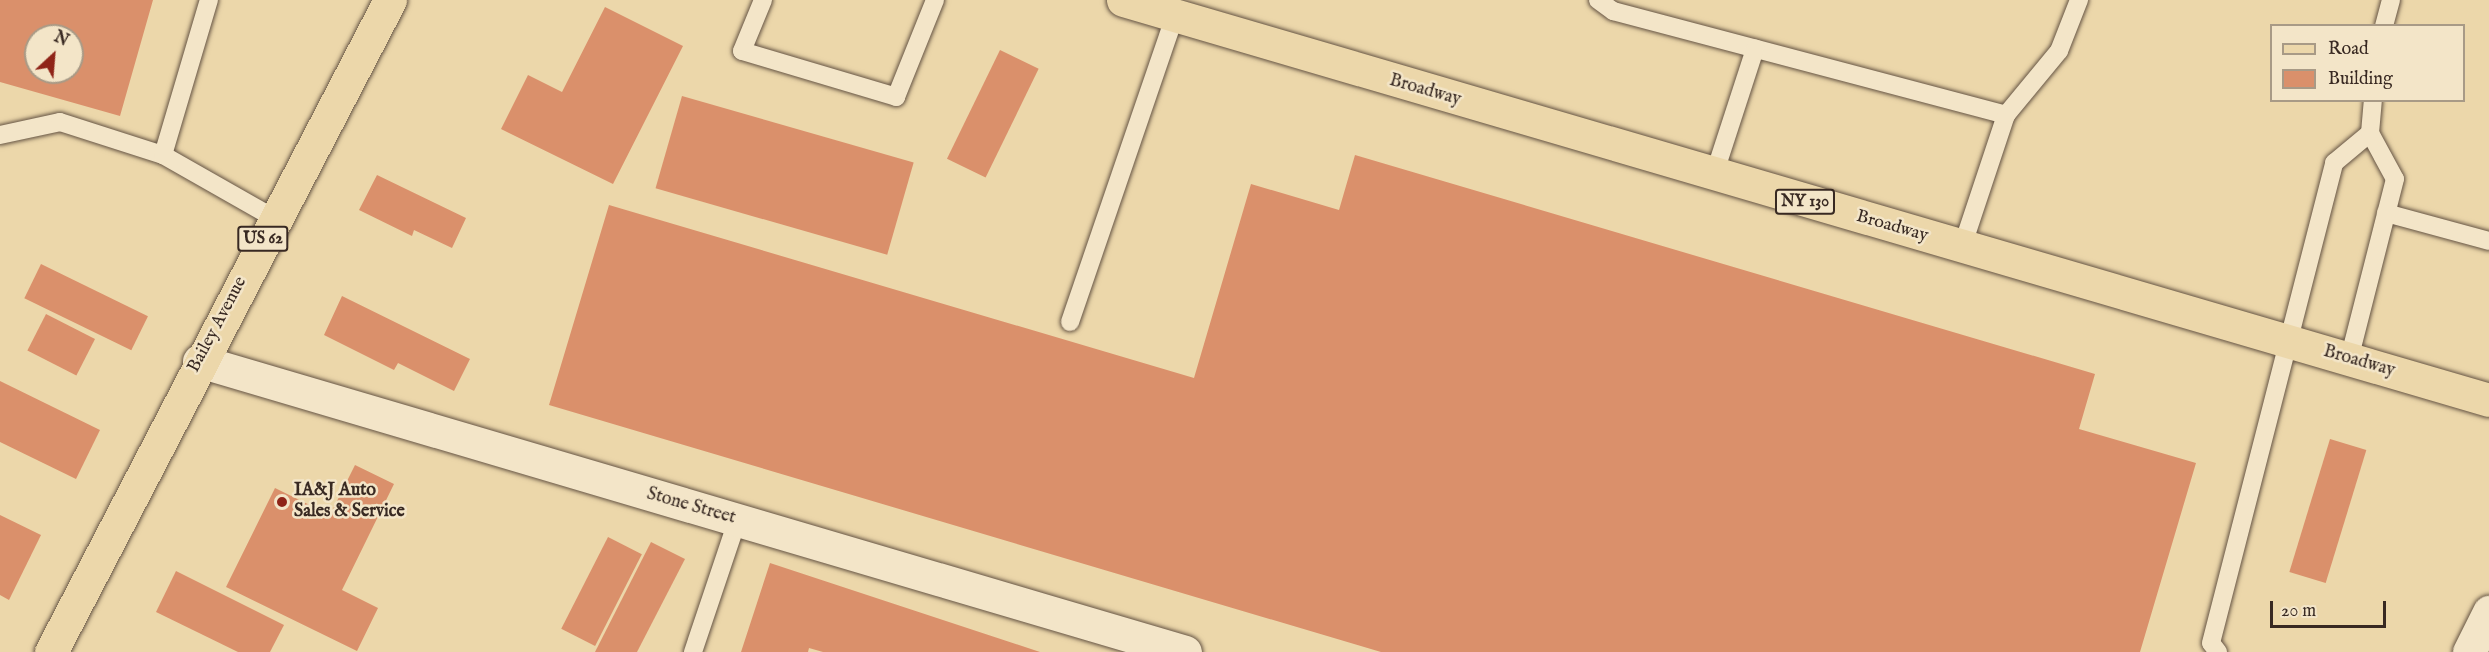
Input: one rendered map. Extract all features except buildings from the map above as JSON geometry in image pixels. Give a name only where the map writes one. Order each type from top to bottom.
[{"type":"main road","name":"Bailey Avenue","points":[[51,652],[199,361],[390,0]]},
{"type":"main road","name":"Broadway","points":[[1123,0],[1174,18],[2489,400]]},
{"type":"street","name":"Stone Street","points":[[199,361],[1185,652]]},
{"type":"street","points":[[2469,652],[2489,612]]},
{"type":"lane","points":[[163,155],[209,0]]},
{"type":"lane","points":[[763,0],[742,51],[896,97],[935,0]]},
{"type":"lane","points":[[1598,0],[1613,11],[2006,115]]},
{"type":"lane","points":[[1962,247],[2006,115],[2059,51],[2079,0]]},
{"type":"lane","points":[[2385,24],[2391,0]]},
{"type":"lane","points":[[1070,322],[1174,18]]},
{"type":"lane","points":[[1714,175],[1755,49]]},
{"type":"lane","points":[[2349,360],[2395,179],[2370,133],[2373,102]]},
{"type":"lane","points":[[0,135],[60,122],[163,155],[274,218]]},
{"type":"lane","points":[[2218,652],[2211,644],[2286,341],[2334,164],[2370,133]]},
{"type":"lane","points":[[2386,213],[2489,241]]},
{"type":"lane","points":[[693,652],[738,521]]},
{"type":"place","name":"IA&J Auto Sales & Service","points":[[282,502]]}]
